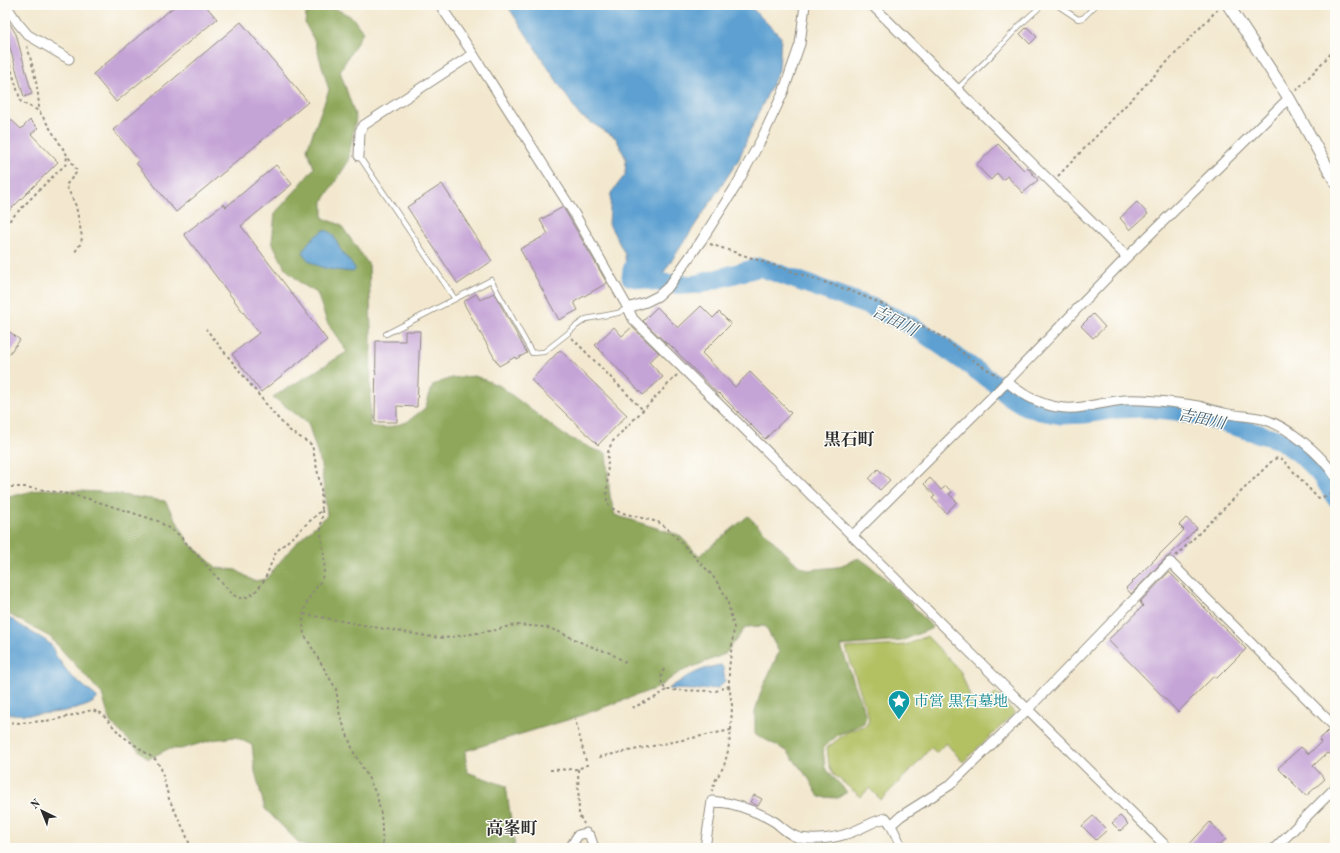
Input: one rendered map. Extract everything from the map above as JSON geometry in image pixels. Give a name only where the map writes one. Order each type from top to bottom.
[{"type":"street","points":[[6,5],[27,34],[69,59]]},
{"type":"street","points":[[440,5],[473,54],[574,213],[633,319],[1168,848]]},
{"type":"street","points":[[628,308],[658,296],[669,286],[701,241],[736,186],[762,138],[783,93],[800,44],[805,5]]},
{"type":"street","points":[[872,5],[956,90],[1127,257]]},
{"type":"street","points":[[1228,5],[1289,98],[1335,181]]},
{"type":"street","points":[[359,156],[360,131],[364,125],[473,54]]},
{"type":"street","points":[[852,536],[995,394],[1127,257],[1289,98]]},
{"type":"street","points":[[1006,382],[1030,398],[1056,408],[1069,409],[1124,400],[1141,400],[1195,405],[1236,416],[1262,419],[1280,427],[1302,440],[1323,460],[1335,476]]},
{"type":"street","points":[[891,825],[901,816],[950,785],[1028,709],[1170,562],[1335,727]]},
{"type":"street","points":[[1275,848],[1335,788]]},
{"type":"street","points":[[705,848],[712,801],[741,806],[753,811],[776,823],[795,837],[802,839],[840,836],[874,821],[886,818],[902,848]]},
{"type":"street","points":[[570,848],[578,835],[586,833],[590,836],[594,848]]},
{"type":"lane","points":[[956,90],[1020,25],[1042,5]]},
{"type":"lane","points":[[1057,5],[1078,19],[1083,18],[1096,5]]},
{"type":"lane","points":[[359,156],[455,299]]},
{"type":"lane","points":[[386,334],[491,280],[532,353],[544,352],[586,319],[618,313],[628,308]]},
{"type":"path","points":[[1051,183],[1222,5]]},
{"type":"path","points":[[27,34],[26,42],[34,71],[39,101],[39,112]]},
{"type":"path","points":[[1289,98],[1335,49]]},
{"type":"path","points":[[5,54],[8,59],[21,102],[39,112],[77,172],[66,185],[76,206],[82,237],[81,243],[75,252]]},
{"type":"path","points":[[5,225],[66,164],[67,155]]},
{"type":"path","points":[[701,241],[851,290],[887,306],[942,337],[969,358],[1006,382]]},
{"type":"path","points":[[206,329],[274,414],[289,430],[312,445],[321,488],[321,528],[324,571],[317,589],[311,596],[306,606],[303,624],[304,634],[336,689],[340,716],[344,729],[354,753],[377,796],[381,814],[383,848]]},
{"type":"path","points":[[567,334],[643,410]]},
{"type":"path","points":[[683,369],[612,442],[608,452],[607,500],[610,507],[619,512],[658,522],[677,537],[689,552],[712,575],[721,588],[731,613],[734,628],[729,669],[729,686],[732,705],[731,730],[724,766],[714,781],[712,801]]},
{"type":"path","points":[[1170,562],[1272,461],[1277,458],[1282,459],[1318,498],[1335,491]]},
{"type":"path","points":[[5,487],[25,487],[68,494],[90,499],[158,521],[179,535],[227,590],[240,598],[248,597],[261,585],[266,576],[272,558],[277,551],[322,510]]},
{"type":"path","points":[[304,614],[432,637],[446,638],[496,630],[509,626],[520,625],[545,627],[610,653],[626,663]]},
{"type":"path","points":[[664,669],[661,675],[661,681],[662,686],[666,690]]},
{"type":"path","points":[[632,708],[656,697],[666,690],[716,691],[729,686]]},
{"type":"path","points":[[5,722],[20,723],[54,720],[92,710],[102,713],[121,735],[156,760],[161,768],[169,798],[191,848]]},
{"type":"path","points":[[550,770],[578,768],[587,765],[575,719]]},
{"type":"path","points":[[599,757],[731,730]]},
{"type":"path","points":[[578,768],[579,815],[590,836]]},
{"type":"green space","points":[[328,5],[352,17],[363,32],[340,71],[356,118],[348,162],[323,201],[323,218],[341,225],[369,265],[371,332],[370,426],[386,428],[407,422],[425,408],[433,385],[451,378],[475,376],[500,386],[564,435],[595,450],[606,453],[610,496],[615,515],[679,535],[699,556],[748,516],[797,564],[808,570],[837,567],[859,558],[870,565],[898,591],[933,628],[901,641],[841,646],[866,716],[864,723],[838,735],[823,748],[825,768],[847,792],[838,798],[819,797],[809,779],[787,751],[755,734],[755,711],[762,689],[779,652],[765,626],[746,627],[725,654],[680,672],[657,688],[574,718],[465,751],[467,772],[506,786],[515,848],[308,848],[299,843],[265,809],[255,772],[252,745],[235,737],[212,740],[181,749],[168,749],[148,759],[110,722],[102,694],[50,637],[5,612],[5,498],[41,489],[100,492],[165,501],[189,543],[217,568],[236,570],[254,581],[266,579],[293,546],[327,515],[321,465],[308,423],[273,397],[347,352],[327,322],[317,293],[300,283],[285,268],[272,242],[275,213],[314,168],[307,149],[329,90],[315,42],[305,23],[307,6]]},
{"type":"green space","points":[[927,636],[961,672],[976,713],[996,693],[1015,713],[963,762],[946,743],[936,753],[931,747],[915,766],[881,800],[869,788],[861,797],[833,774],[829,765],[827,748],[847,732],[867,725],[869,718],[846,648],[906,645]]},
{"type":"water","points":[[507,5],[749,5],[781,37],[779,70],[752,127],[739,159],[662,275],[626,272],[625,254],[609,224],[611,193],[625,175],[626,159],[616,138],[579,115]]},
{"type":"water","points":[[324,230],[330,232],[334,237],[340,249],[355,268],[353,272],[332,270],[318,266],[307,259],[303,253],[304,249],[314,237]]},
{"type":"water","points":[[5,616],[51,645],[56,656],[70,675],[97,697],[97,699],[91,704],[68,711],[39,714],[5,713]]},
{"type":"water","points":[[721,665],[723,668],[725,681],[718,688],[696,690],[668,689],[706,668]]},
{"type":"building","points":[[176,5],[205,5],[217,19],[116,102],[93,74]]},
{"type":"building","points":[[5,16],[16,34],[32,94],[24,97],[8,41],[5,43]]},
{"type":"building","points":[[241,22],[308,102],[176,212],[136,163],[139,160],[113,130]]},
{"type":"building","points":[[1027,27],[1037,37],[1030,44],[1020,34]]},
{"type":"building","points":[[5,114],[21,129],[30,120],[38,128],[31,134],[58,162],[5,215]]},
{"type":"building","points":[[998,144],[1024,170],[1027,167],[1038,180],[1023,193],[1007,176],[1003,180],[997,173],[991,180],[976,165]]},
{"type":"building","points":[[276,165],[292,184],[241,226],[327,340],[261,392],[232,354],[259,333],[184,234],[224,204],[226,207]]},
{"type":"building","points":[[442,184],[492,261],[458,284],[407,207]]},
{"type":"building","points":[[1137,202],[1148,214],[1130,230],[1120,218]]},
{"type":"building","points":[[563,207],[607,283],[574,302],[578,310],[559,320],[520,249],[548,234],[540,220]]},
{"type":"building","points":[[494,293],[527,353],[516,359],[515,357],[499,366],[463,302],[476,294],[480,300]]},
{"type":"building","points":[[701,306],[713,318],[719,312],[731,324],[702,353],[735,387],[750,372],[791,413],[765,439],[668,343],[667,344],[643,321],[657,307],[678,328]]},
{"type":"building","points":[[1093,314],[1105,327],[1093,338],[1081,326]]},
{"type":"building","points":[[614,327],[622,336],[632,327],[659,353],[649,362],[663,377],[643,395],[595,345]]},
{"type":"building","points":[[5,328],[20,340],[5,359]]},
{"type":"building","points":[[405,331],[420,331],[417,407],[397,406],[397,422],[375,422],[376,341],[405,341]]},
{"type":"building","points":[[560,350],[627,415],[598,445],[531,380]]},
{"type":"building","points":[[878,469],[890,480],[880,490],[869,479]]},
{"type":"building","points":[[930,478],[941,490],[946,486],[952,492],[949,494],[957,502],[946,513],[932,498],[935,496],[924,484]]},
{"type":"building","points":[[1186,518],[1197,528],[1131,594],[1126,588],[1184,530],[1179,525]]},
{"type":"building","points":[[1169,572],[1246,649],[1217,678],[1214,676],[1178,712],[1108,640],[1143,606],[1140,602]]},
{"type":"building","points":[[1329,730],[1335,734],[1335,748],[1313,766],[1325,779],[1306,796],[1278,768],[1301,747],[1309,754],[1321,742],[1319,740]]},
{"type":"building","points":[[754,795],[762,799],[758,806],[750,802]]},
{"type":"building","points":[[1093,816],[1107,830],[1096,840],[1082,826]]},
{"type":"building","points":[[1120,816],[1128,824],[1120,831],[1112,823]]},
{"type":"building","points":[[1210,822],[1226,839],[1218,846],[1217,845],[1213,848],[1186,848]]},
{"type":"waterway","name":"吉田川","points":[[641,248],[632,270],[631,277],[663,283],[686,285],[698,284],[760,267],[869,306],[907,323],[993,382],[1009,396],[1025,406],[1040,411],[1061,415],[1085,414],[1116,409],[1147,408],[1176,411],[1204,417],[1280,440],[1300,454],[1317,471],[1335,497]]},
{"type":"place","name":"市営 黒石墓地","points":[[899,720]]},
{"type":"district","name":"黒石町","points":[[849,439]]},
{"type":"district","name":"高峯町","points":[[512,828]]}]
